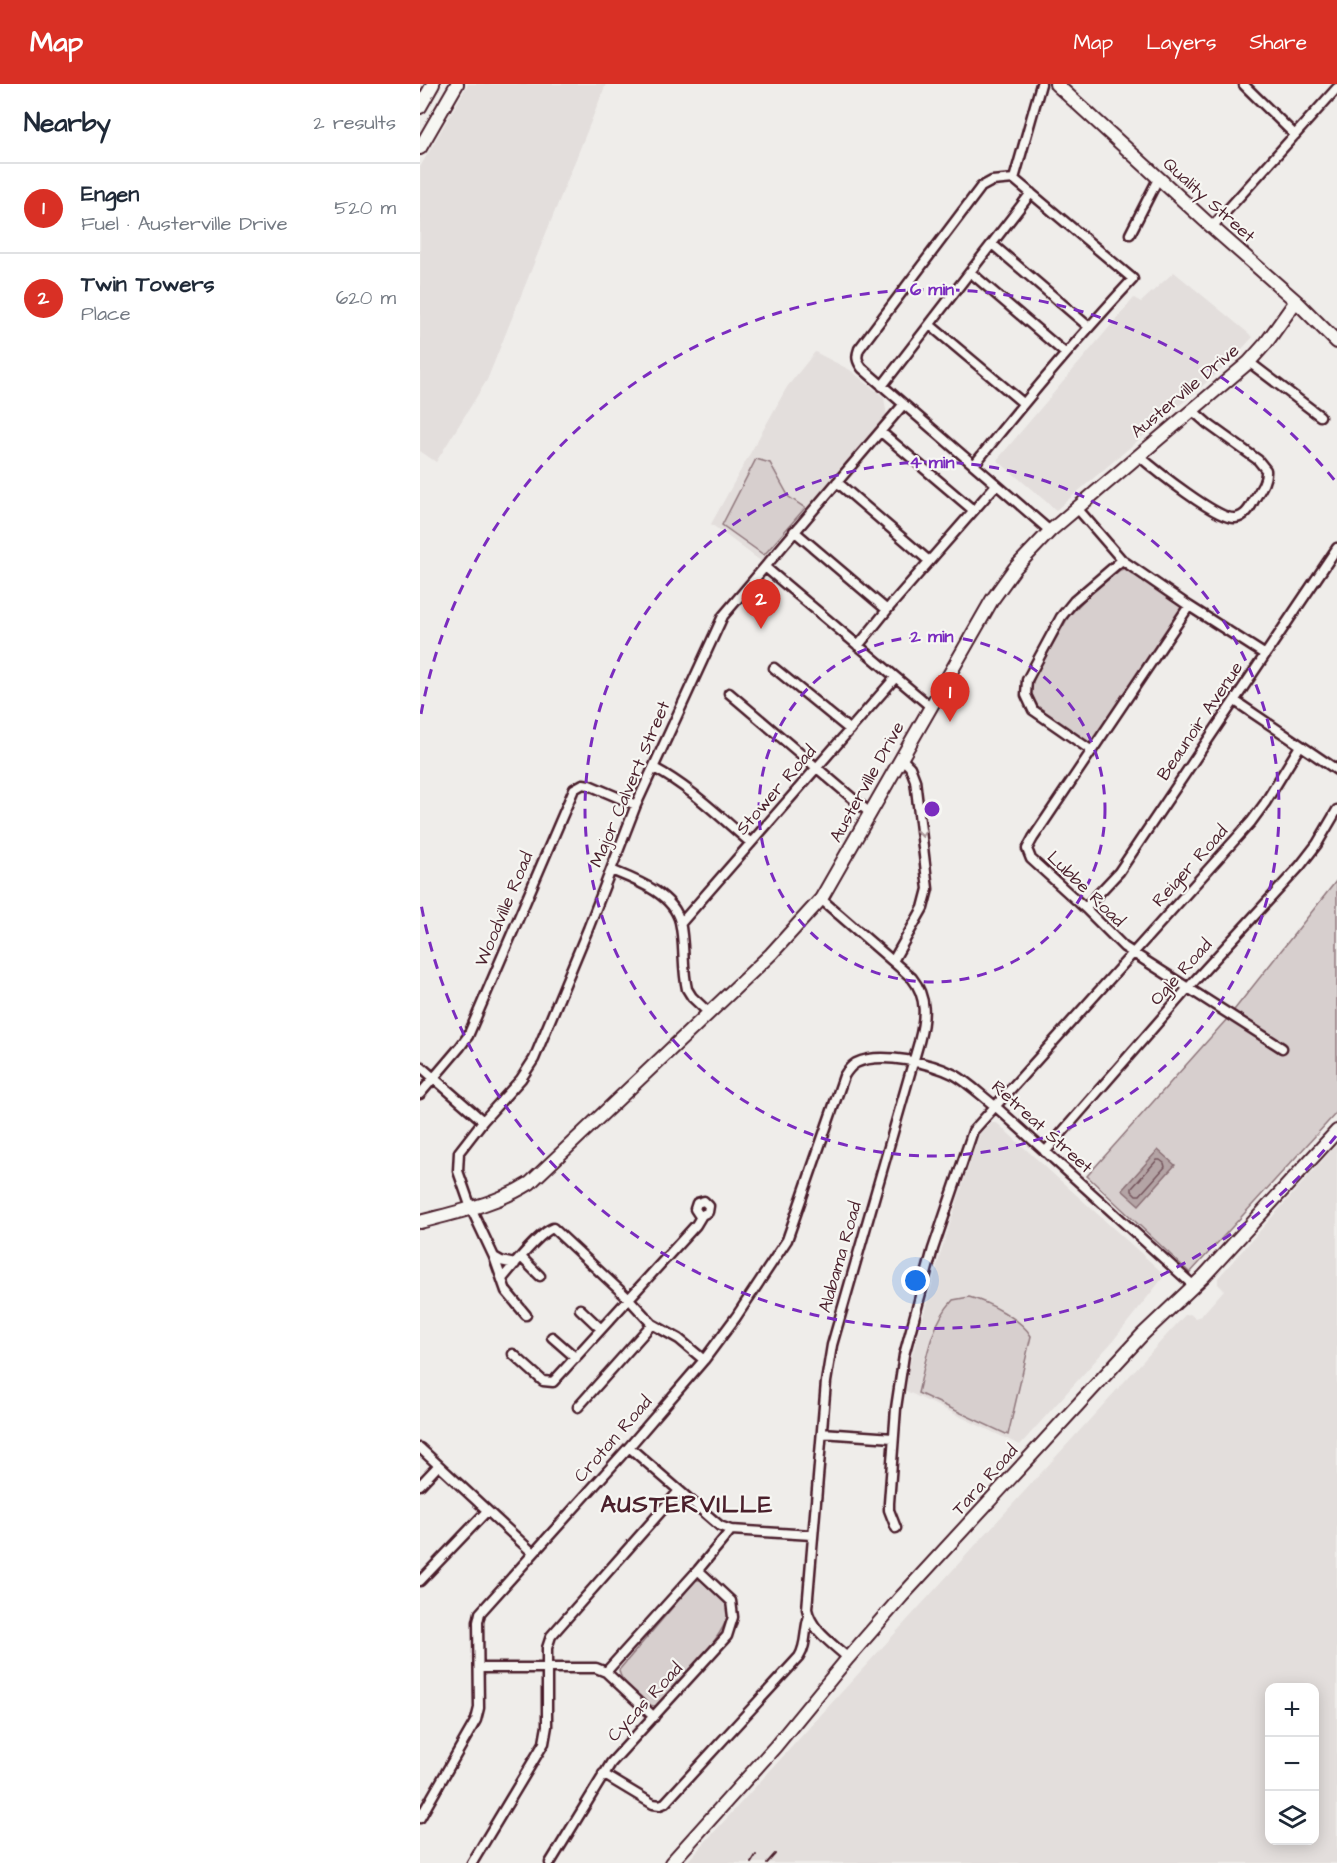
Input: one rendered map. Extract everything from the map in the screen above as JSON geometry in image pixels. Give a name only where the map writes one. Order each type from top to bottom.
[{"type":"street","points":[[420,107],[432,84]]},
{"type":"street","points":[[420,148],[457,84]]},
{"type":"street","points":[[1014,178],[1041,84]]},
{"type":"street","name":"Quality Street","points":[[1056,84],[1158,179],[1296,301],[1337,342]]},
{"type":"street","points":[[1244,85],[1294,135]]},
{"type":"street","points":[[1212,227],[1337,88]]},
{"type":"street","points":[[974,465],[1023,403],[1133,279],[1014,178]]},
{"type":"street","points":[[1014,178],[992,181],[981,188],[859,349],[857,362],[903,405],[1050,531]]},
{"type":"street","points":[[1130,234],[1158,179]]},
{"type":"street","points":[[882,386],[1030,193]]},
{"type":"street","points":[[992,244],[1089,327]]},
{"type":"street","points":[[970,272],[1066,354]]},
{"type":"street","name":"Austerville Drive","points":[[420,1222],[507,1196],[541,1173],[771,954],[821,899],[992,600],[1015,568],[1050,531],[1248,362],[1266,343],[1296,301]]},
{"type":"street","points":[[930,325],[1023,403]]},
{"type":"street","points":[[1248,362],[1320,417]]},
{"type":"street","name":"Major Calvert Street","points":[[526,1315],[506,1291],[494,1257],[471,1208],[458,1171],[459,1152],[521,1079],[534,1059],[636,805],[717,625],[728,609],[903,405]]},
{"type":"street","points":[[1138,455],[1221,514],[1234,518],[1244,514],[1250,508],[1264,482],[1266,470],[1258,460],[1192,410]]},
{"type":"street","points":[[880,432],[973,510]]},
{"type":"street","points":[[837,482],[929,561]]},
{"type":"street","points":[[858,646],[996,484]]},
{"type":"street","points":[[1077,508],[1122,560],[1264,654]]},
{"type":"street","points":[[794,531],[887,610]]},
{"type":"street","name":"Beaunoir Avenue","points":[[1085,908],[1119,872],[1337,548]]},
{"type":"street","points":[[1092,751],[1033,710],[1029,704],[1026,688],[1029,673],[1066,609],[1122,560]]},
{"type":"street","points":[[765,567],[931,707]]},
{"type":"street","name":"Lubbe Road","points":[[1190,606],[1027,849],[1032,860],[1085,908],[1119,943],[1282,1048]]},
{"type":"street","points":[[774,668],[850,730]]},
{"type":"street","name":"Stower Road","points":[[681,923],[895,678]]},
{"type":"street","points":[[729,693],[871,814]]},
{"type":"street","points":[[1235,701],[1337,770]]},
{"type":"street","name":"Reiger Road","points":[[896,1528],[888,1507],[896,1408],[904,1355],[933,1249],[969,1141],[978,1125],[1251,822],[1300,746]]},
{"type":"street","points":[[893,961],[923,908],[928,889],[915,780],[910,767],[901,758]]},
{"type":"street","points":[[654,768],[691,792],[751,843]]},
{"type":"street","name":"Woodville Road","points":[[420,1094],[460,1047],[471,1029],[574,789],[583,784],[589,785],[636,805]]},
{"type":"street","name":"Ogle Road","points":[[1045,1152],[1188,988],[1300,866],[1317,844],[1337,810]]},
{"type":"street","points":[[610,870],[653,889],[674,910],[681,923],[687,989],[692,997],[710,1013]]},
{"type":"street","name":"Alabama Road","points":[[603,1774],[653,1804],[665,1803],[799,1657],[804,1646],[809,1616],[807,1602],[826,1382],[832,1346],[914,1060],[923,1025],[924,1000],[912,978],[821,899]]},
{"type":"street","name":"Retreat Street","points":[[843,1076],[856,1063],[877,1059],[914,1060],[962,1079],[995,1106],[1194,1286]]},
{"type":"street","points":[[420,1066],[483,1122]]},
{"type":"street","name":"Croton Road","points":[[420,1818],[476,1720],[480,1613],[629,1447],[704,1360],[736,1317],[787,1240],[843,1076]]},
{"type":"street","name":"Tara Road","points":[[671,1863],[775,1747],[902,1596],[1143,1334],[1246,1232],[1337,1131]]},
{"type":"street","points":[[513,1354],[543,1381],[550,1383],[557,1379],[696,1225],[702,1215]]},
{"type":"street","points":[[502,1279],[547,1230],[553,1228],[652,1323],[679,1339],[704,1360]]},
{"type":"street","points":[[494,1257],[515,1264]]},
{"type":"street","points":[[521,1257],[540,1276]]},
{"type":"street","points":[[580,1309],[602,1329]]},
{"type":"street","points":[[578,1407],[652,1323]]},
{"type":"street","points":[[552,1337],[576,1358]]},
{"type":"street","points":[[822,1432],[893,1438]]},
{"type":"street","points":[[629,1447],[712,1521],[731,1530],[812,1536]]},
{"type":"street","points":[[420,1448],[533,1553]]},
{"type":"street","points":[[420,1485],[438,1466]]},
{"type":"street","points":[[472,1863],[544,1743],[547,1726],[547,1648],[551,1636],[679,1491]]},
{"type":"street","points":[[420,1581],[487,1511]]},
{"type":"street","points":[[606,1672],[731,1530]]},
{"type":"street","name":"Cycas Road","points":[[550,1863],[603,1774],[723,1642],[733,1617],[731,1601],[698,1570]]},
{"type":"street","points":[[809,1616],[818,1630],[848,1658]]},
{"type":"street","points":[[478,1668],[596,1668],[606,1672],[654,1717]]},
{"type":"shaded area","points":[[468,84],[606,84],[487,380],[436,462],[420,451],[420,167]]},
{"type":"shaded area","points":[[1174,272],[1253,337],[1227,365],[1056,510],[997,460],[1134,298],[1141,302]]},
{"type":"shaded area","points":[[815,352],[850,370],[884,397],[887,417],[762,562],[711,524],[787,387]]},
{"type":"shaded area","points":[[756,459],[770,463],[789,497],[805,508],[764,555],[722,525]]},
{"type":"shaded area","points":[[1127,568],[1183,605],[1182,612],[1091,745],[1039,708],[1032,696],[1031,686],[1069,616],[1086,598],[1120,570]]},
{"type":"shaded area","points":[[1337,880],[1337,1112],[1190,1273],[1087,1176],[1227,1019]]},
{"type":"shaded area","points":[[991,1122],[998,1124],[1165,1275],[1112,1342],[1020,1445],[906,1391],[908,1370],[942,1248],[979,1135]]},
{"type":"shaded area","points":[[1337,1144],[1337,1863],[686,1863],[1185,1315],[1190,1314],[1195,1318],[1201,1316],[1224,1290],[1218,1284],[1218,1278]]},
{"type":"shaded area","points":[[969,1297],[1003,1312],[1020,1323],[1031,1336],[1008,1435],[918,1393],[930,1344],[939,1321],[953,1300]]},
{"type":"shaded area","points":[[696,1580],[701,1580],[725,1602],[728,1615],[708,1649],[660,1705],[648,1704],[629,1688],[619,1670]]},
{"type":"water","points":[[1158,1150],[1175,1165],[1139,1205],[1122,1190]]},
{"type":"railway","points":[[767,1863],[775,1854]]},
{"type":"railway","points":[[751,1863],[756,1855]]},
{"type":"place","name":"Twin Towers","points":[[761,629]]},
{"type":"place","name":"Engen","points":[[950,722]]},
{"type":"district","name":"AUSTERVILLE","points":[[687,1505]]}]
